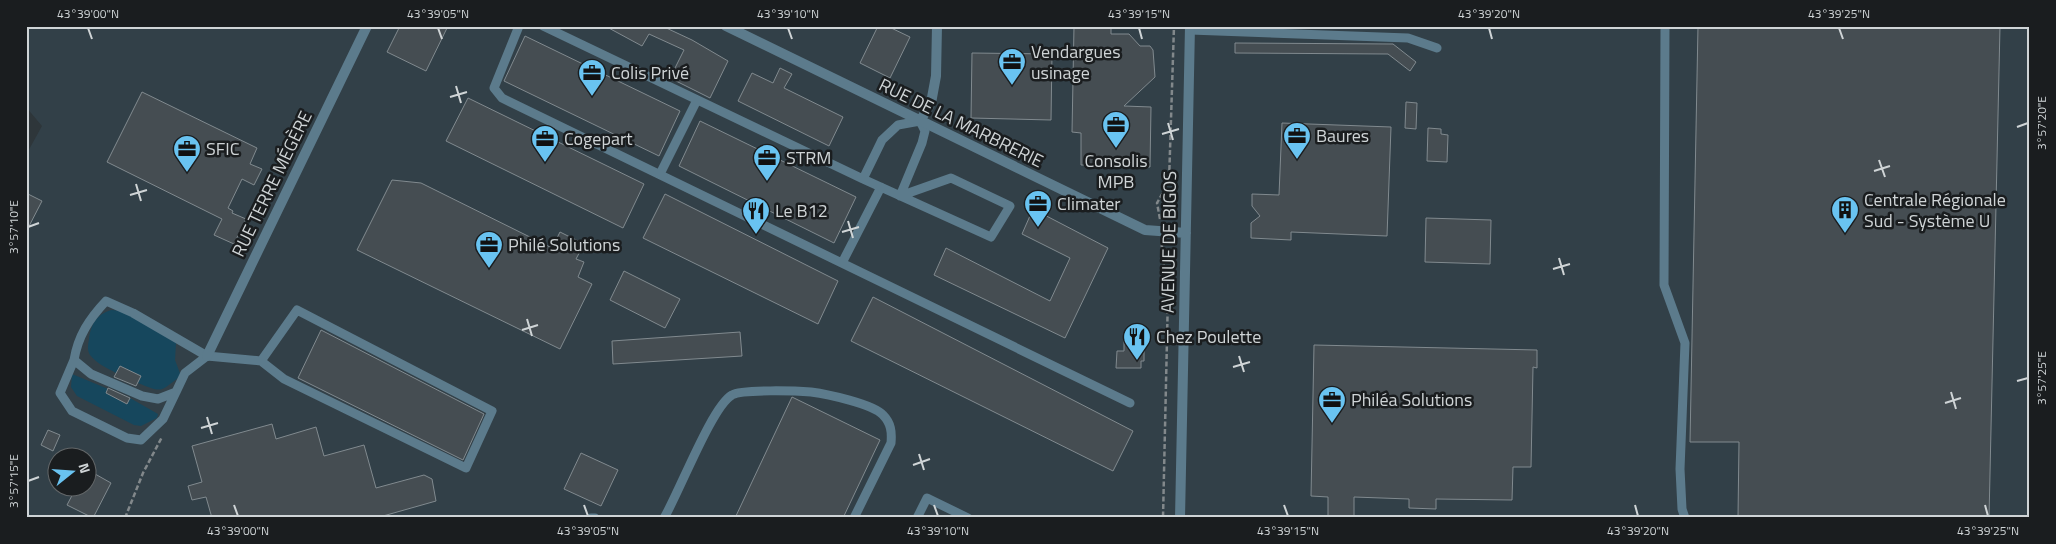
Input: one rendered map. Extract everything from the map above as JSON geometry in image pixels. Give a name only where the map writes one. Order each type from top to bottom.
[{"type":"street","name":"RUE TERRE MÉGÈRE","points":[[208,356],[367,26]]},
{"type":"street","name":"RUE DE LA MARBRERIE","points":[[726,26],[1145,230],[1186,233]]},
{"type":"street","points":[[920,121],[931,103],[936,76],[937,26]]},
{"type":"street","name":"AVENUE DE BIGOS","points":[[1180,518],[1190,28]]},
{"type":"lane","points":[[519,26],[494,88],[502,98],[1130,403]]},
{"type":"lane","points":[[543,26],[863,179],[900,196],[991,237],[1010,206],[951,178],[900,196]]},
{"type":"lane","points":[[1665,26],[1664,285],[1685,343],[1680,469],[1682,509],[1685,518]]},
{"type":"lane","points":[[1190,28],[1408,38],[1437,48]]},
{"type":"lane","points":[[660,174],[697,100]]},
{"type":"lane","points":[[863,179],[882,140],[898,125],[920,121],[924,131],[922,143],[900,196]]},
{"type":"lane","points":[[842,263],[881,187]]},
{"type":"lane","points":[[208,356],[185,373],[163,419],[141,440],[126,438],[72,411],[60,393],[74,360],[77,343],[94,314],[106,302],[133,313],[208,356],[261,361],[284,379],[466,468],[492,411],[297,310],[261,361]]},
{"type":"lane","points":[[74,360],[91,374],[142,396],[158,399],[176,392]]},
{"type":"lane","points":[[664,518],[718,410],[732,395],[745,391],[812,392],[872,407],[889,422],[892,433],[891,443],[854,518]]},
{"type":"lane","points":[[917,518],[927,498],[968,518]]},
{"type":"path","points":[[1163,518],[1168,294],[1157,203],[1169,182],[1174,26]]},
{"type":"shaded area","points":[[26,26],[2030,26],[2030,518],[26,518],[26,155],[42,126],[26,107]]},
{"type":"shaded area","points":[[111,310],[136,318],[176,343],[175,360],[181,376],[165,388],[153,389],[138,383],[141,376],[120,366],[116,373],[92,358],[88,347],[91,329],[98,317]]},
{"type":"shaded area","points":[[72,374],[108,389],[106,393],[127,404],[130,398],[158,414],[157,418],[141,426],[134,425],[77,396],[71,387]]},
{"type":"building","points":[[400,26],[448,26],[426,71],[387,52]]},
{"type":"building","points":[[605,26],[662,26],[692,40],[728,61],[710,98],[670,78],[684,50],[649,34],[642,46]]},
{"type":"building","points":[[878,26],[887,26],[910,37],[890,78],[860,63]]},
{"type":"building","points":[[1074,26],[1111,26],[1111,34],[1129,34],[1140,46],[1150,46],[1153,50],[1155,77],[1124,106],[1151,107],[1150,167],[1081,165],[1081,133],[1072,132]]},
{"type":"building","name":"Centrale Régionale Sud - Système U","points":[[1698,26],[2000,26],[1989,518],[1738,518],[1739,442],[1690,442]]},
{"type":"building","name":"Colis Privé","points":[[525,36],[680,111],[659,156],[504,81]]},
{"type":"building","points":[[1235,43],[1393,44],[1416,62],[1410,71],[1388,54],[1235,53]]},
{"type":"building","name":"Vendargues usinage","points":[[972,53],[1052,54],[1051,120],[971,118]]},
{"type":"building","points":[[780,68],[792,74],[784,88],[843,117],[829,146],[738,101],[752,73],[773,83]]},
{"type":"building","name":"SFIC","points":[[142,92],[257,148],[250,164],[262,169],[254,185],[242,179],[228,208],[233,211],[232,213],[246,219],[234,244],[214,235],[222,219],[107,162]]},
{"type":"building","name":"Cogepart","points":[[468,98],[644,184],[623,228],[446,141]]},
{"type":"building","points":[[1406,102],[1417,103],[1416,129],[1405,128]]},
{"type":"building","name":"STRM","points":[[700,121],[856,197],[834,243],[679,166]]},
{"type":"building","points":[[1282,123],[1391,127],[1387,236],[1291,232],[1291,240],[1251,238],[1251,223],[1260,216],[1252,206],[1252,194],[1279,195]]},
{"type":"building","points":[[1428,128],[1441,129],[1441,134],[1448,135],[1447,162],[1427,161]]},
{"type":"building","name":"Philé Solutions","points":[[392,180],[421,183],[552,248],[560,232],[584,244],[576,259],[584,262],[578,277],[592,284],[560,349],[357,250]]},
{"type":"building","points":[[26,193],[42,201],[26,232]]},
{"type":"building","points":[[665,194],[838,281],[818,324],[643,238]]},
{"type":"building","points":[[1033,209],[1108,248],[1065,338],[934,275],[946,248],[1050,301],[1070,258],[1022,234]]},
{"type":"building","points":[[1426,218],[1491,220],[1490,264],[1425,262]]},
{"type":"building","points":[[624,271],[680,299],[665,328],[610,300]]},
{"type":"building","points":[[873,297],[1133,431],[1113,471],[851,341]]},
{"type":"building","points":[[321,330],[484,414],[463,460],[298,378]]},
{"type":"building","points":[[740,332],[742,356],[613,364],[612,341]]},
{"type":"building","points":[[1124,335],[1144,335],[1144,361],[1141,361],[1141,368],[1116,368],[1117,351],[1124,351]]},
{"type":"building","points":[[1314,345],[1537,350],[1537,368],[1533,367],[1531,467],[1513,467],[1512,500],[1436,499],[1436,509],[1409,508],[1409,499],[1354,497],[1354,518],[1328,518],[1328,497],[1311,496]]},
{"type":"building","points":[[120,366],[141,376],[136,386],[114,377]]},
{"type":"building","points":[[108,388],[130,398],[127,404],[106,393]]},
{"type":"building","points":[[792,397],[880,440],[843,518],[735,518]]},
{"type":"building","points":[[272,424],[276,439],[316,427],[324,456],[364,445],[376,488],[424,475],[432,479],[436,501],[383,516],[384,518],[212,518],[206,497],[192,500],[188,486],[202,482],[192,446]]},
{"type":"building","points":[[48,430],[60,435],[55,446],[48,446],[48,448],[41,445]]},
{"type":"building","points":[[581,453],[618,470],[601,506],[564,489]]},
{"type":"building","points":[[98,476],[111,483],[93,518],[67,505],[72,496],[98,496]]},
{"type":"place","name":"Vendargues usinage","points":[[1012,86]]},
{"type":"place","name":"Colis Privé","points":[[592,97]]},
{"type":"place","name":"Consolis MPB","points":[[1116,149]]},
{"type":"place","name":"Baures","points":[[1297,160]]},
{"type":"place","name":"Cogepart","points":[[545,163]]},
{"type":"place","name":"SFIC","points":[[187,173]]},
{"type":"place","name":"STRM","points":[[767,182]]},
{"type":"place","name":"Climater","points":[[1038,228]]},
{"type":"place","name":"Centrale Régionale Sud - Système U","points":[[1845,234]]},
{"type":"place","name":"Le B12","points":[[756,235]]},
{"type":"place","name":"Philé Solutions","points":[[489,269]]},
{"type":"place","name":"Chez Poulette","points":[[1137,361]]},
{"type":"place","name":"Philéa Solutions","points":[[1332,424]]}]
